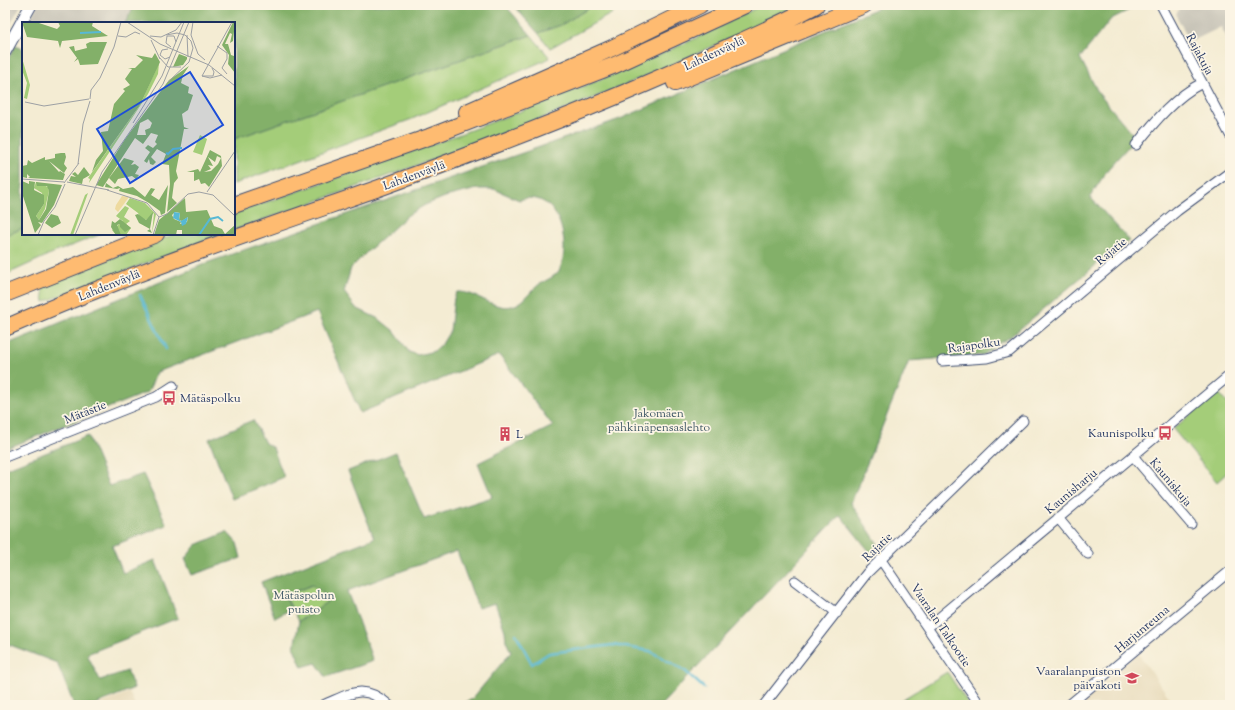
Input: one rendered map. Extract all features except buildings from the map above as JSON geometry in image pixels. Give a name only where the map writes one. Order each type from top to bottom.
[{"type":"highway","points":[[610,49],[686,5]]},
{"type":"highway","points":[[381,153],[427,129],[610,49],[700,5]]},
{"type":"highway","points":[[235,205],[450,128],[616,65],[745,5]]},
{"type":"highway","name":"Lahdenväylä","points":[[5,328],[96,290],[187,255],[437,167],[550,124],[629,92],[816,5]]},
{"type":"highway","points":[[550,124],[624,103],[864,5]]},
{"type":"highway","points":[[5,294],[153,235]]},
{"type":"street","points":[[6,49],[31,5]]},
{"type":"street","name":"Rajakuja","points":[[1161,5],[1230,135]]},
{"type":"street","points":[[1136,145],[1150,128],[1188,91],[1202,83]]},
{"type":"street","name":"Rajatie","points":[[1009,352],[1177,210],[1230,172]]},
{"type":"street","name":"Rajapolku","points":[[942,361],[987,358],[1009,352]]},
{"type":"street","name":"Kaunisharju","points":[[928,627],[1230,374]]},
{"type":"street","name":"Mätästie","points":[[5,457],[156,397],[173,386]]},
{"type":"street","name":"Rajatie","points":[[764,705],[867,573],[1023,421]]},
{"type":"street","name":"Kauniskuja","points":[[1133,456],[1191,524]]},
{"type":"street","points":[[1058,518],[1088,554]]},
{"type":"street","name":"Vaaralan Talkootie","points":[[881,560],[980,705]]},
{"type":"street","name":"Harjunreuna","points":[[1069,705],[1230,571]]},
{"type":"street","points":[[794,581],[837,613]]},
{"type":"street","points":[[323,705],[360,691],[378,697],[389,705]]},
{"type":"shaded area","points":[[5,5],[21,5],[5,33]]},
{"type":"shaded area","points":[[38,5],[135,5],[126,22],[29,22]]},
{"type":"shaded area","points":[[1180,5],[1230,5],[1230,43],[1221,27],[1190,42],[1176,15]]},
{"type":"shaded area","name":"Vaaralanpuiston päiväkoti","points":[[1138,653],[1173,703],[1170,705],[1079,705]]},
{"type":"shaded area","points":[[129,692],[135,705],[99,705]]},
{"type":"green space","points":[[135,5],[505,5],[531,35],[235,139],[235,22],[126,22]]},
{"type":"green space","points":[[513,5],[594,5],[561,25],[538,33]]},
{"type":"green space","points":[[594,5],[627,5],[550,48],[538,33],[561,25]]},
{"type":"green space","points":[[762,5],[798,5],[660,70],[520,127],[377,180],[235,230],[235,213],[455,136],[618,72],[706,33]]},
{"type":"green space","name":"Jakomäen pähkinäpensaslehto","points":[[885,5],[1139,5],[1111,19],[1080,58],[1099,94],[1136,138],[1108,169],[1090,197],[1130,241],[1115,249],[1009,338],[995,345],[984,355],[909,361],[851,503],[882,550],[874,557],[840,515],[661,705],[458,705],[472,699],[511,652],[506,641],[505,631],[495,603],[478,608],[457,551],[347,591],[373,661],[326,677],[316,663],[302,667],[294,648],[299,621],[327,602],[322,592],[312,585],[285,596],[291,609],[275,618],[261,582],[374,538],[348,471],[396,452],[424,519],[492,497],[478,463],[553,426],[499,355],[360,413],[317,312],[157,372],[148,392],[5,449],[5,345],[212,261],[620,119]],"holes":[[[477,189],[494,189],[519,200],[532,198],[543,201],[551,208],[558,218],[564,242],[564,255],[559,270],[554,276],[536,287],[521,302],[508,307],[494,304],[472,295],[457,292],[454,298],[450,331],[442,344],[434,351],[418,355],[409,352],[394,331],[379,319],[356,308],[344,292],[351,268],[408,215],[425,205],[445,197]]]},
{"type":"green space","points":[[531,35],[550,58],[412,119],[235,184],[235,139]]},
{"type":"green space","points":[[15,46],[22,49],[22,228],[5,236],[5,65]]},
{"type":"green space","points":[[22,228],[22,235],[98,235],[53,253],[5,275],[5,236]]},
{"type":"green space","points":[[172,235],[219,235],[44,302],[42,286]]},
{"type":"green space","points":[[1218,392],[1230,406],[1230,470],[1217,482],[1173,429]]},
{"type":"green space","points":[[253,420],[265,443],[273,448],[284,477],[232,499],[209,439]]},
{"type":"green space","points":[[88,436],[109,486],[143,474],[167,525],[112,546],[123,573],[155,560],[178,618],[87,654],[100,680],[127,671],[134,688],[94,705],[74,705],[57,663],[5,643],[5,469]]},
{"type":"green space","points":[[227,532],[237,543],[241,558],[192,575],[185,559],[196,545]]},
{"type":"green space","name":"Mätäspolun puisto","points":[[312,584],[322,592],[327,602],[299,621],[285,596]]},
{"type":"green space","points":[[947,672],[969,705],[893,705],[895,704]]},
{"type":"waterway","points":[[140,295],[166,349]]},
{"type":"waterway","points":[[516,634],[532,664],[549,653],[613,645],[650,651],[685,671],[704,688]]},
{"type":"place","name":"Mätäspolku","points":[[169,398]]},
{"type":"place","name":"Kaunispolku","points":[[1165,433]]},
{"type":"place","name":"L","points":[[505,434]]},
{"type":"place","name":"Vaaralanpuiston päiväkoti","points":[[1132,678]]}]
